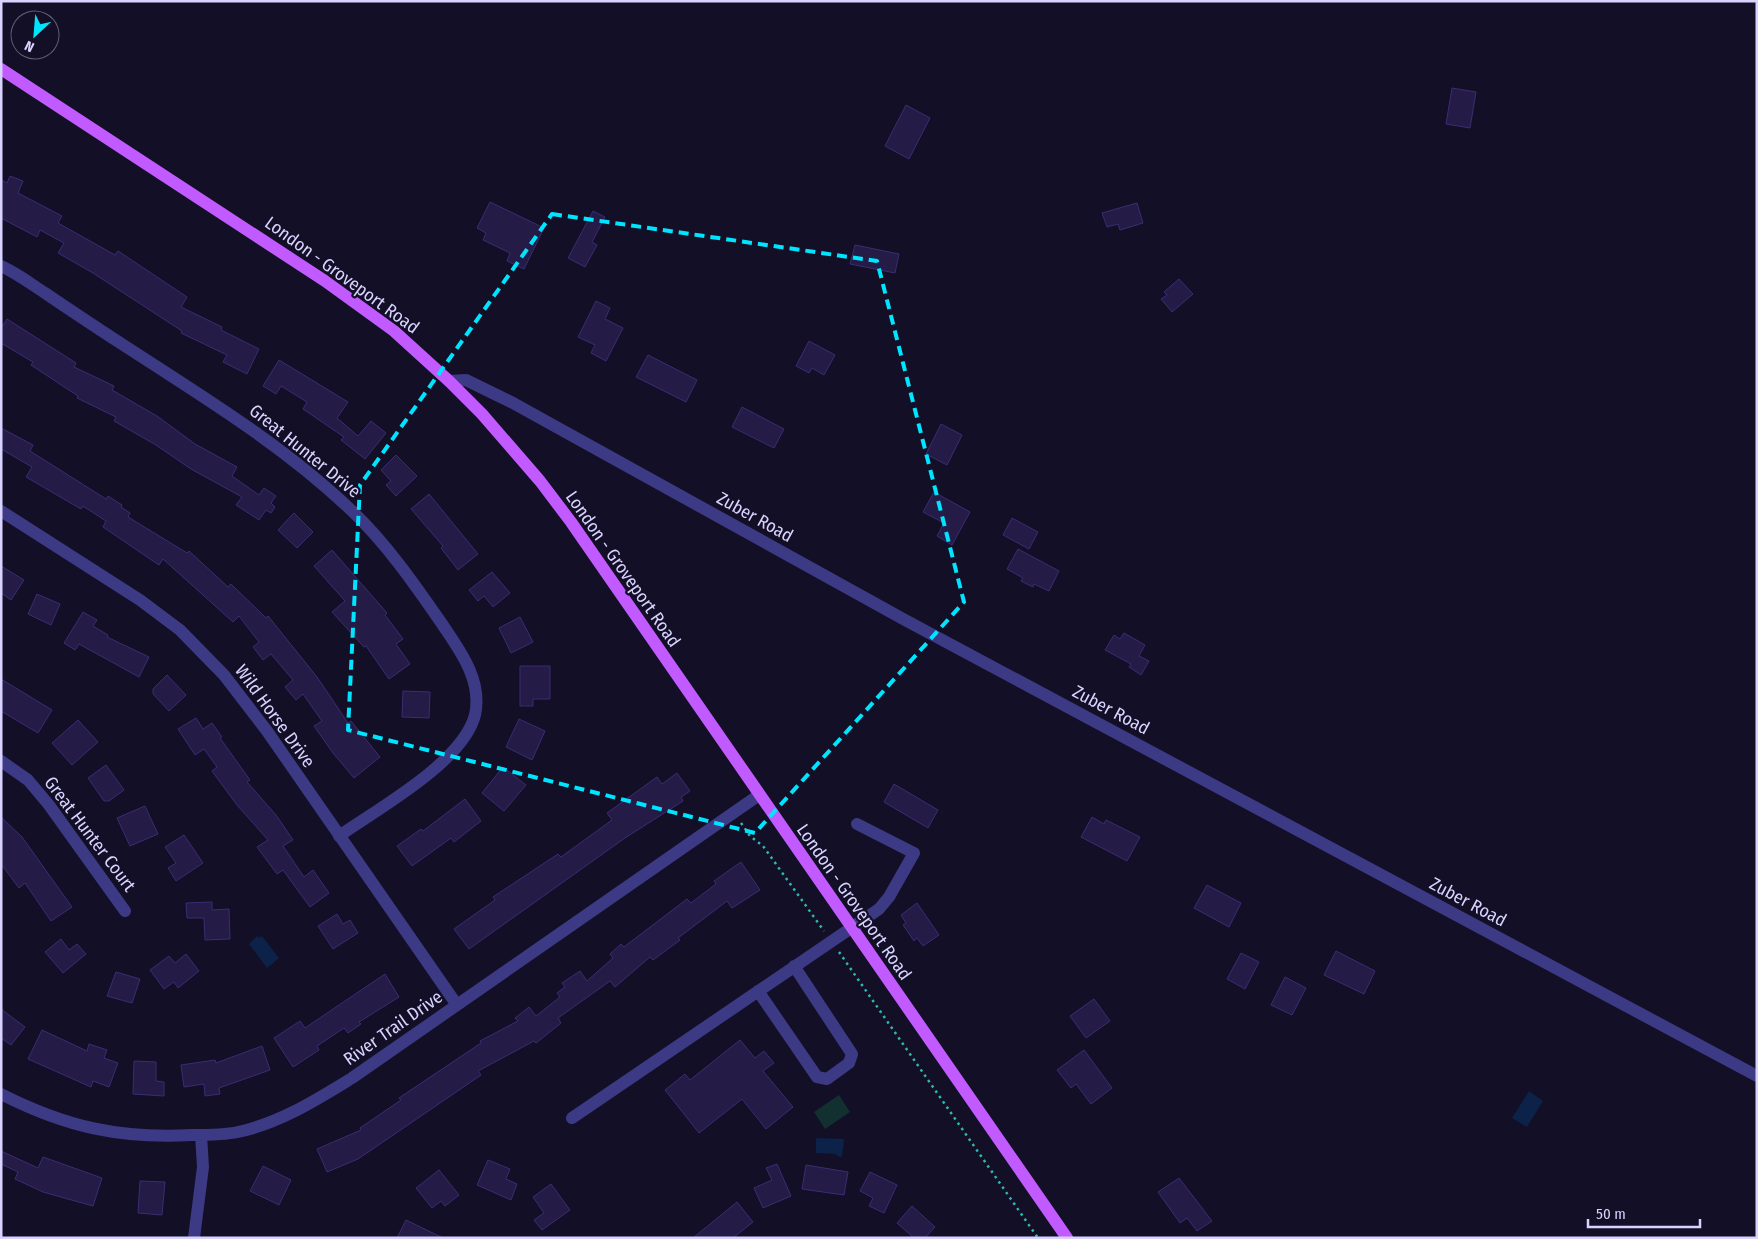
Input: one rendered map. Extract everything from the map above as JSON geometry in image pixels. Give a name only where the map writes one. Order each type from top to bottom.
[{"type":"main road","name":"London - Groveport Road","points":[[1,69],[325,281],[394,331],[449,381],[540,481],[1067,1238]]},
{"type":"street","name":"Great Hunter Drive","points":[[1,266],[254,430],[304,468],[352,511],[394,557],[461,651],[472,675],[475,692],[475,714],[467,734],[454,752],[439,767],[339,836]]},
{"type":"street","name":"Zuber Road","points":[[449,381],[466,380],[513,403],[914,625],[1757,1076]]},
{"type":"street","name":"Wild Horse Drive","points":[[1,511],[140,600],[180,630],[204,653],[243,699],[457,1005]]},
{"type":"street","name":"Great Hunter Court","points":[[1,761],[28,780],[49,805],[125,911]]},
{"type":"street","name":"River Trail Drive","points":[[1,1094],[34,1111],[68,1123],[120,1135],[165,1137],[238,1132],[288,1115],[352,1078],[759,795]]},
{"type":"street","points":[[572,1118],[879,909],[890,897],[914,853],[857,824]]},
{"type":"street","points":[[758,991],[817,1077],[827,1078],[849,1063],[852,1054],[794,966]]},
{"type":"street","points":[[194,1238],[203,1167],[201,1135]]},
{"type":"path","points":[[734,812],[750,836],[763,846],[831,941],[1038,1238]]},
{"type":"highlighted area","points":[[552,214],[877,261],[964,602],[755,833],[348,730],[360,485]]},
{"type":"green space","points":[[839,1095],[850,1112],[825,1129],[814,1112]]},
{"type":"water","points":[[257,936],[259,938],[262,936],[279,958],[267,968],[249,944]]},
{"type":"water","points":[[1529,1091],[1543,1101],[1527,1127],[1512,1118]]},
{"type":"water","points":[[816,1138],[844,1139],[842,1157],[836,1154],[816,1153]]},
{"type":"building","points":[[1452,88],[1476,92],[1470,128],[1446,124]]},
{"type":"building","points":[[906,105],[930,118],[909,159],[885,146]]},
{"type":"building","points":[[10,176],[23,181],[18,193],[62,216],[58,223],[115,255],[118,251],[187,297],[181,307],[222,327],[221,330],[259,349],[247,374],[223,362],[227,355],[181,333],[182,331],[93,273],[58,253],[64,243],[40,230],[37,237],[1,218],[1,180],[7,183]]},
{"type":"building","points":[[490,202],[544,228],[524,269],[507,261],[510,253],[483,240],[486,233],[477,228]]},
{"type":"building","points":[[1137,203],[1143,223],[1120,230],[1118,224],[1107,227],[1102,213]]},
{"type":"building","points":[[593,211],[605,217],[592,242],[597,245],[585,267],[568,258]]},
{"type":"building","points":[[855,245],[899,254],[895,273],[850,264]]},
{"type":"building","points":[[1179,279],[1193,294],[1172,312],[1161,299],[1167,295],[1164,292]]},
{"type":"building","points":[[596,301],[610,308],[605,319],[623,328],[606,361],[591,353],[595,345],[578,337]]},
{"type":"building","points":[[7,319],[76,363],[74,367],[114,386],[112,390],[157,416],[195,444],[237,467],[232,476],[259,495],[264,488],[276,496],[271,503],[275,507],[271,513],[266,510],[259,520],[236,505],[242,497],[191,469],[156,445],[114,421],[116,417],[77,398],[78,396],[31,365],[33,362],[1,343],[1,328]]},
{"type":"building","points":[[809,341],[835,355],[824,375],[812,368],[809,373],[796,366]]},
{"type":"building","points":[[648,355],[697,380],[686,402],[636,377]]},
{"type":"building","points":[[279,360],[348,402],[337,418],[358,436],[371,421],[386,433],[365,459],[341,440],[344,437],[303,409],[307,402],[281,386],[276,394],[263,386]]},
{"type":"building","points":[[742,407],[784,429],[774,448],[732,427]]},
{"type":"building","points":[[941,424],[962,435],[947,465],[926,454]]},
{"type":"building","points":[[1,428],[33,445],[30,451],[106,499],[108,496],[122,505],[121,507],[130,513],[128,517],[187,553],[189,551],[228,587],[231,584],[266,618],[268,616],[317,677],[348,723],[351,721],[380,757],[354,778],[314,726],[322,721],[303,694],[296,700],[285,687],[293,680],[271,654],[263,660],[253,647],[259,642],[239,616],[233,622],[163,559],[159,565],[103,527],[106,521],[83,506],[81,509],[26,477],[32,467],[1,449]]},
{"type":"building","points":[[396,455],[417,476],[396,496],[386,485],[391,481],[381,470]]},
{"type":"building","points":[[934,492],[970,512],[952,545],[937,536],[944,523],[923,512]]},
{"type":"building","points":[[429,494],[478,554],[458,570],[441,548],[443,546],[411,509]]},
{"type":"building","points":[[294,513],[313,532],[297,548],[278,530]]},
{"type":"building","points":[[1012,518],[1038,532],[1029,549],[1003,535]]},
{"type":"building","points":[[1018,549],[1059,571],[1049,591],[1034,584],[1033,587],[1021,581],[1023,578],[1007,569]]},
{"type":"building","points":[[332,550],[387,613],[385,615],[403,639],[396,644],[410,664],[389,679],[366,646],[364,647],[332,612],[345,601],[314,566]]},
{"type":"building","points":[[1,566],[24,580],[11,600],[1,593]]},
{"type":"building","points":[[492,572],[510,593],[493,607],[484,596],[478,601],[469,590]]},
{"type":"building","points":[[37,594],[60,604],[51,625],[28,614]]},
{"type":"building","points":[[83,612],[97,620],[93,626],[108,635],[107,637],[149,657],[139,677],[79,644],[75,650],[64,643]]},
{"type":"building","points":[[520,617],[533,642],[511,653],[499,628]]},
{"type":"building","points":[[1124,633],[1145,645],[1139,656],[1149,661],[1141,675],[1129,667],[1131,664],[1105,650],[1114,635],[1120,639]]},
{"type":"building","points":[[520,666],[550,666],[550,699],[533,699],[533,706],[520,706]]},
{"type":"building","points":[[167,675],[186,695],[169,711],[153,694],[153,689]]},
{"type":"building","points":[[1,679],[52,710],[38,733],[1,711]]},
{"type":"building","points":[[403,691],[430,692],[429,718],[402,717]]},
{"type":"building","points":[[196,718],[203,729],[212,723],[222,737],[220,738],[250,780],[247,782],[276,815],[293,840],[283,846],[304,877],[313,870],[329,893],[310,907],[283,870],[277,874],[257,847],[268,840],[237,805],[212,771],[217,767],[204,749],[195,755],[178,729]]},
{"type":"building","points":[[519,719],[545,731],[532,760],[506,747]]},
{"type":"building","points":[[78,720],[98,742],[72,765],[52,743]]},
{"type":"building","points":[[106,765],[124,790],[109,801],[104,801],[88,778]]},
{"type":"building","points":[[503,767],[526,785],[504,811],[482,793]]},
{"type":"building","points":[[677,773],[690,791],[681,797],[683,801],[625,838],[469,949],[454,929],[495,900],[493,897],[558,854],[561,857],[612,820],[607,813],[657,777],[662,784]]},
{"type":"building","points":[[894,784],[938,810],[928,828],[884,802]]},
{"type":"building","points":[[465,799],[481,821],[454,842],[451,838],[412,866],[397,846],[421,829],[423,831]]},
{"type":"building","points":[[145,806],[158,834],[130,846],[117,818]]},
{"type":"building","points":[[1,817],[22,837],[72,907],[51,921],[25,883],[19,888],[1,864]]},
{"type":"building","points":[[1092,817],[1104,824],[1106,820],[1140,837],[1127,861],[1081,837]]},
{"type":"building","points":[[184,835],[203,863],[176,881],[168,868],[176,863],[165,847]]},
{"type":"building","points":[[741,862],[760,890],[732,908],[727,901],[678,938],[680,940],[653,960],[650,957],[615,987],[610,981],[558,1018],[561,1023],[536,1043],[534,1041],[478,1071],[481,1075],[358,1159],[327,1172],[317,1149],[361,1130],[360,1128],[401,1100],[399,1098],[481,1043],[480,1041],[518,1021],[515,1018],[529,1007],[536,1016],[560,997],[557,993],[565,987],[562,983],[580,971],[587,981],[613,958],[610,954],[621,944],[624,947],[687,899],[691,903],[716,884],[714,881]]},
{"type":"building","points":[[1207,885],[1241,903],[1229,927],[1194,908]]},
{"type":"building","points":[[212,902],[212,910],[229,909],[230,939],[205,940],[204,918],[187,918],[186,903]]},
{"type":"building","points":[[917,903],[939,935],[923,946],[917,938],[914,941],[903,925],[906,923],[901,915]]},
{"type":"building","points":[[337,914],[343,924],[350,920],[358,933],[333,949],[318,926]]},
{"type":"building","points":[[61,939],[69,950],[77,944],[86,954],[63,973],[45,952]]},
{"type":"building","points":[[1336,951],[1375,971],[1364,994],[1324,975]]},
{"type":"building","points":[[1241,953],[1259,962],[1245,989],[1227,979]]},
{"type":"building","points":[[186,954],[199,971],[178,988],[174,982],[164,989],[150,970],[169,956],[175,963]]},
{"type":"building","points":[[116,972],[140,979],[132,1003],[107,996]]},
{"type":"building","points":[[385,974],[399,997],[359,1022],[361,1024],[348,1033],[344,1028],[317,1046],[319,1050],[293,1067],[274,1038],[300,1021],[305,1028]]},
{"type":"building","points":[[1285,977],[1306,988],[1292,1015],[1271,1005]]},
{"type":"building","points":[[1094,999],[1110,1021],[1086,1038],[1070,1016]]},
{"type":"building","points":[[1,1009],[25,1027],[11,1045],[1,1038]]},
{"type":"building","points":[[42,1030],[87,1051],[89,1044],[107,1050],[104,1058],[118,1063],[109,1087],[93,1081],[91,1087],[28,1059]]},
{"type":"building","points":[[740,1040],[755,1058],[764,1051],[774,1063],[763,1071],[793,1107],[766,1129],[742,1099],[699,1133],[665,1090],[685,1074],[690,1080]]},
{"type":"building","points":[[262,1046],[270,1070],[219,1088],[220,1094],[205,1096],[204,1084],[184,1087],[181,1065],[215,1060],[216,1063]]},
{"type":"building","points":[[1084,1050],[1112,1088],[1091,1104],[1076,1084],[1071,1088],[1057,1070]]},
{"type":"building","points":[[134,1061],[156,1062],[156,1081],[164,1082],[164,1096],[133,1094]]},
{"type":"building","points":[[1,1151],[38,1168],[43,1157],[102,1178],[93,1206],[43,1192],[15,1179],[18,1172],[1,1164]]},
{"type":"building","points":[[488,1160],[510,1169],[506,1179],[517,1184],[511,1200],[477,1185]]},
{"type":"building","points":[[777,1164],[791,1196],[763,1208],[754,1188],[772,1180],[766,1168]]},
{"type":"building","points":[[806,1165],[848,1172],[844,1195],[802,1189]]},
{"type":"building","points":[[263,1166],[291,1180],[279,1205],[250,1191]]},
{"type":"building","points":[[439,1170],[459,1195],[445,1206],[441,1201],[432,1208],[416,1188]]},
{"type":"building","points":[[870,1172],[897,1185],[884,1213],[869,1206],[873,1198],[860,1191]]},
{"type":"building","points":[[1179,1178],[1212,1221],[1197,1231],[1187,1218],[1180,1223],[1158,1192]]},
{"type":"building","points":[[140,1181],[165,1182],[162,1215],[138,1213]]},
{"type":"building","points":[[551,1184],[570,1210],[542,1230],[534,1220],[544,1213],[533,1197]]},
{"type":"building","points":[[737,1202],[753,1222],[733,1238],[693,1238]]},
{"type":"building","points":[[912,1206],[935,1227],[925,1238],[914,1238],[897,1223]]},
{"type":"building","points":[[406,1220],[443,1238],[397,1238]]}]
